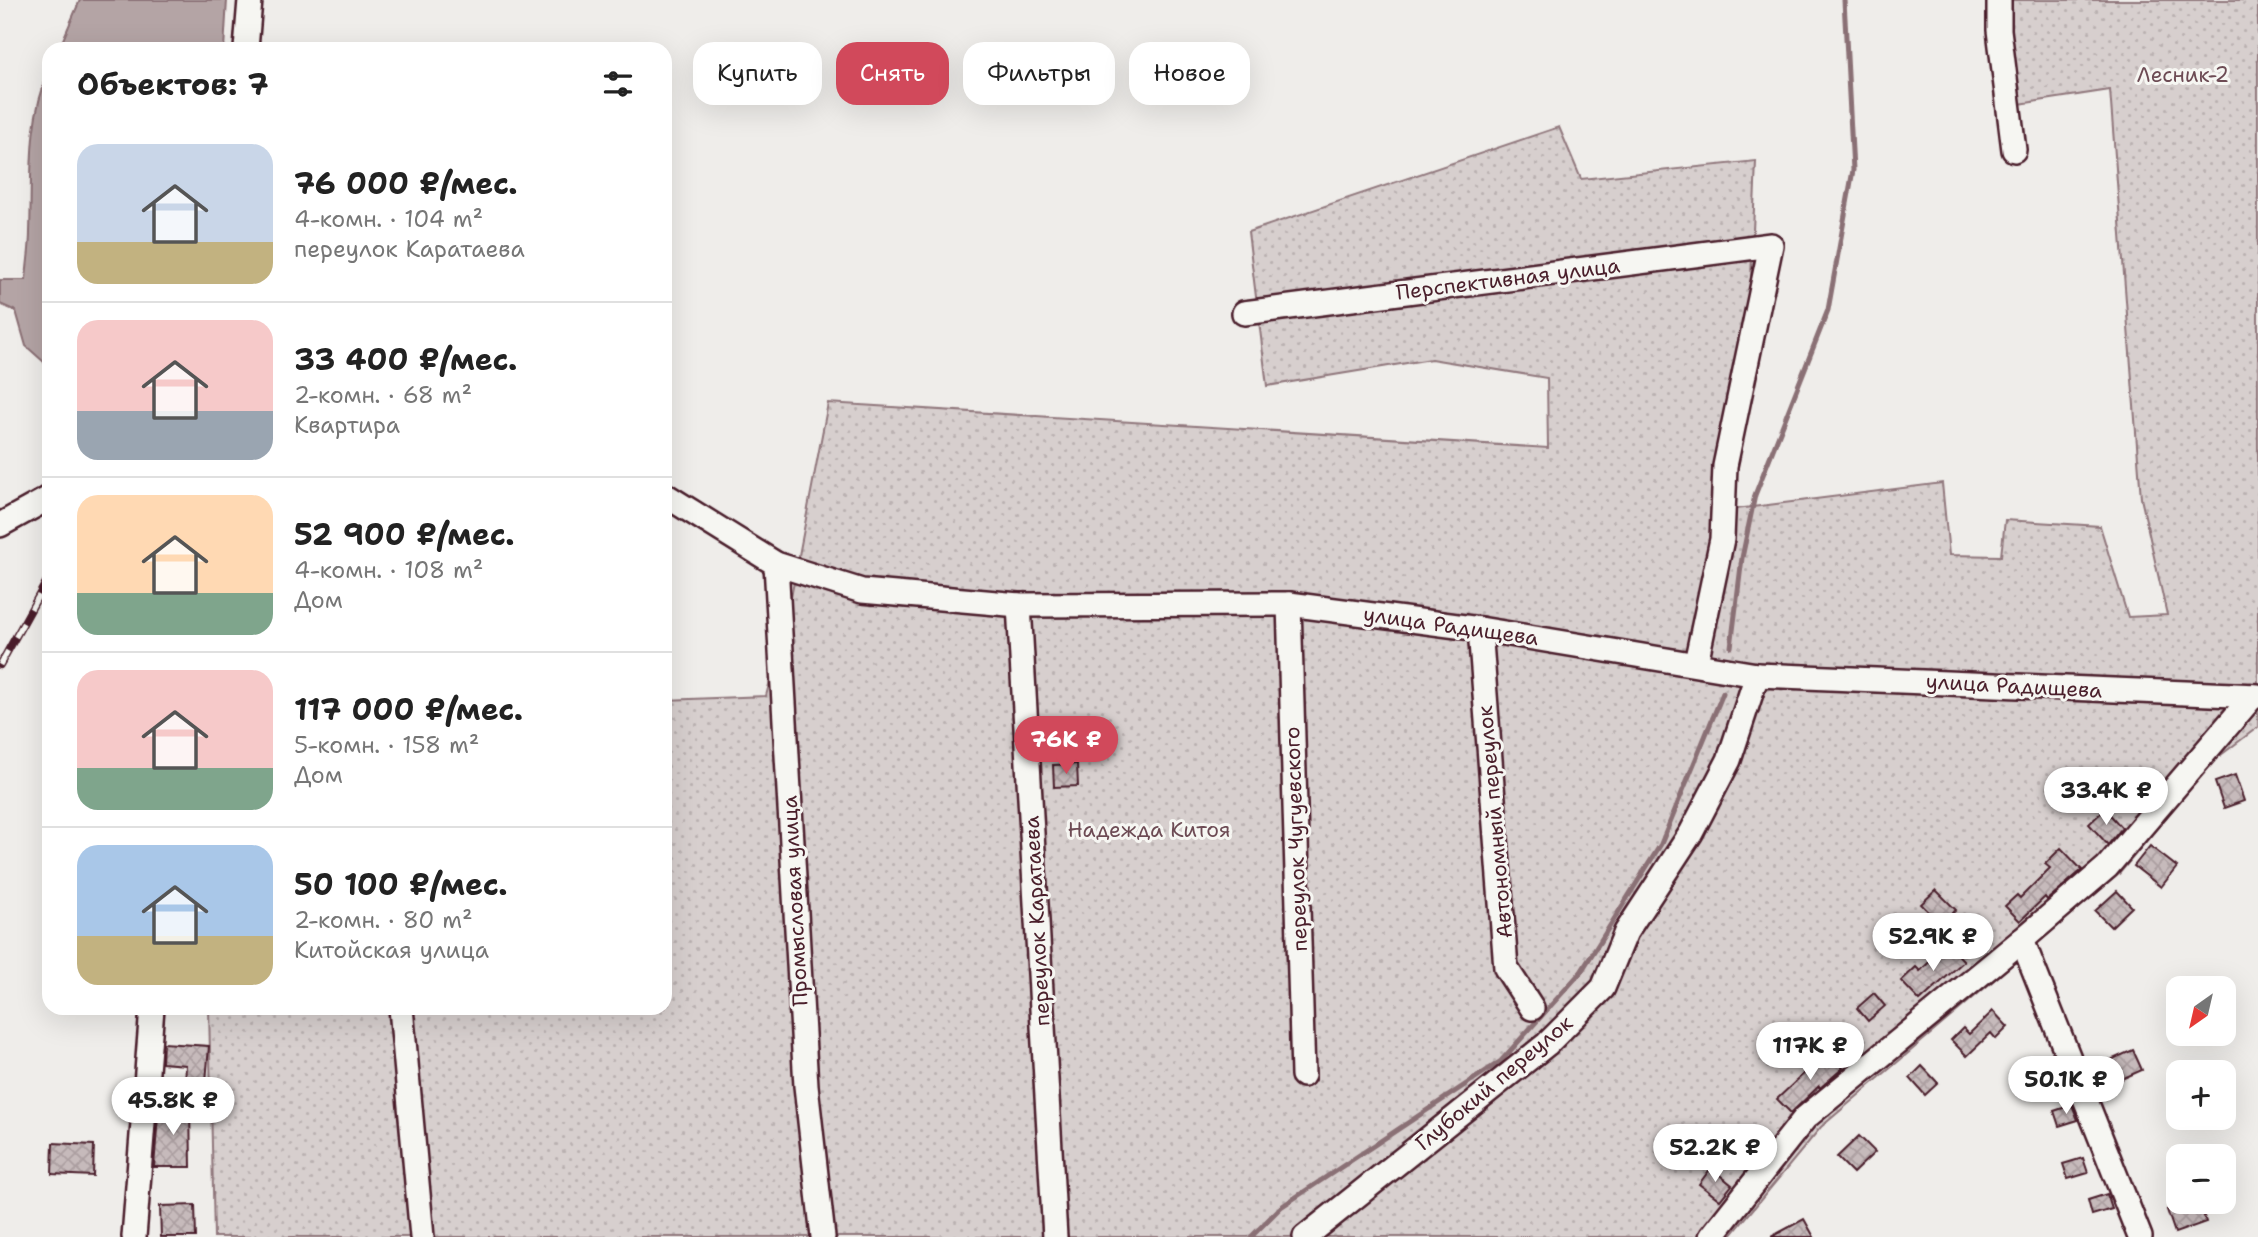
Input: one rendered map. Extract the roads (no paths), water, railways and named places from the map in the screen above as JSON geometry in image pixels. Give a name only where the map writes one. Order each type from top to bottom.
[{"type":"street","points":[[247,42],[250,0]]},
{"type":"street","points":[[1998,0],[1999,30],[2014,150]]},
{"type":"street","name":"Перспективная улица","points":[[1244,313],[1772,245],[1725,466],[1723,539],[1696,663]]},
{"type":"street","name":"улица Радищева","points":[[672,499],[776,564],[862,590],[1019,605],[1289,604],[1480,629],[1757,675],[2256,696]]},
{"type":"street","points":[[0,525],[42,502]]},
{"type":"street","name":"Промысловая улица","points":[[776,564],[806,1086],[823,1237]]},
{"type":"street","name":"переулок Чугуевского","points":[[1289,604],[1303,1075]]},
{"type":"street","name":"переулок Каратаева","points":[[1019,605],[1055,1237]]},
{"type":"street","name":"Автономный переулок","points":[[1480,629],[1506,968],[1532,1008]]},
{"type":"street","name":"Глубокий переулок","points":[[1305,1237],[1547,1044],[1603,988],[1626,932],[1691,833],[1729,760],[1757,675]]},
{"type":"street","points":[[1711,1237],[1805,1118],[2107,867],[2256,696]]},
{"type":"street","points":[[2022,940],[2140,1237]]},
{"type":"street","points":[[134,1237],[151,1015]]},
{"type":"street","points":[[402,1015],[422,1237]]},
{"type":"waterway","points":[[1731,647],[1742,558],[1755,495],[1828,310],[1853,170],[1844,0]]},
{"type":"waterway","points":[[1251,1237],[1281,1207],[1501,1061],[1581,972],[1661,844],[1723,693]]},
{"type":"railway","points":[[0,665],[42,590]]},
{"type":"park label","name":"Лесник-2","points":[[2183,75]]},
{"type":"park label","name":"Надежда Китоя","points":[[1149,830]]}]
